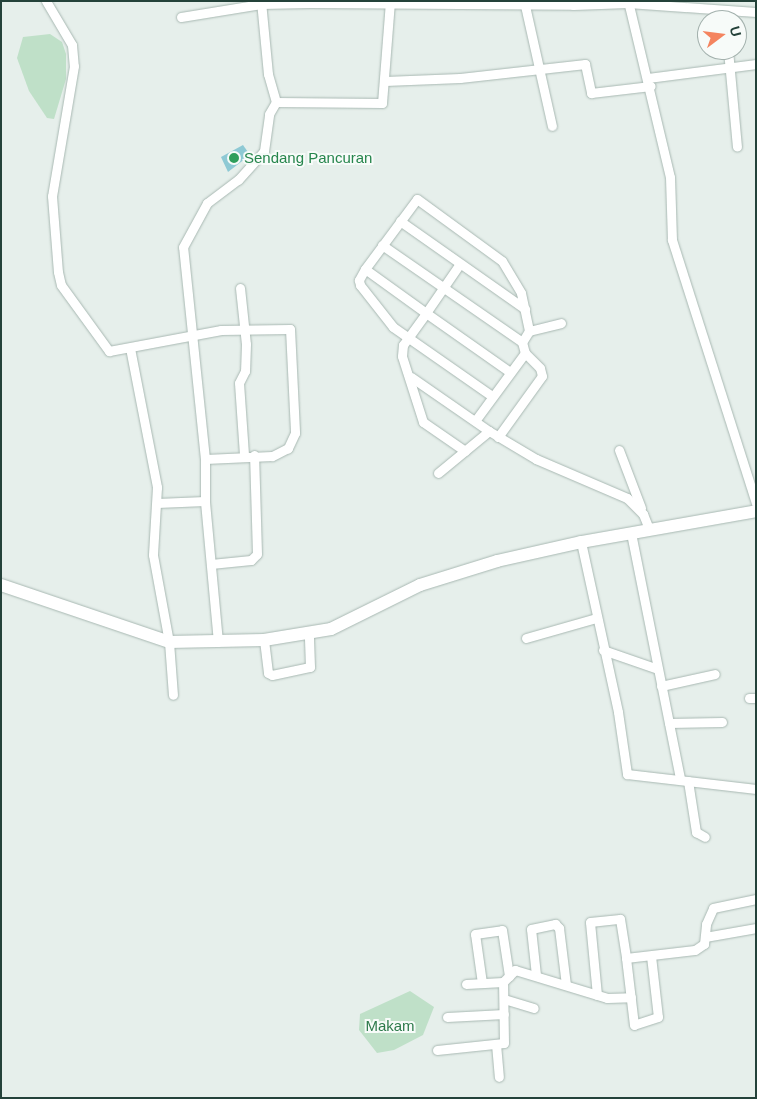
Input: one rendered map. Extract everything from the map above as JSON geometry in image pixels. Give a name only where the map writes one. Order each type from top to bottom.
[{"type":"street","points":[[46,1],[72,45],[74,66],[52,196],[61,285],[109,351],[221,330],[290,329],[295,433],[281,453],[205,458]]},
{"type":"street","points":[[628,2],[650,82],[672,191],[669,213],[672,240],[756,503]]},
{"type":"street","points":[[181,17],[228,5],[261,3],[628,2],[712,10]]},
{"type":"street","points":[[218,642],[205,501],[205,458],[183,268],[184,243],[207,203],[238,180],[264,151],[269,114],[276,102],[268,74],[261,3]]},
{"type":"street","points":[[276,102],[380,104],[384,101],[390,3]]},
{"type":"street","points":[[524,3],[552,126]]},
{"type":"street","points":[[729,60],[737,147]]},
{"type":"street","points":[[385,81],[460,78],[585,64],[591,93],[730,67],[756,64]]},
{"type":"street","points":[[492,396],[407,339],[393,327],[360,285],[359,280],[365,269],[414,200],[420,199],[502,261],[521,293],[525,309],[529,331],[522,342]]},
{"type":"street","points":[[400,221],[459,265],[525,309]]},
{"type":"street","points":[[382,245],[522,342],[525,353],[540,368],[542,376],[498,437]]},
{"type":"street","points":[[459,265],[401,350],[411,377],[423,422],[465,451]]},
{"type":"street","points":[[365,269],[510,372]]},
{"type":"street","points":[[240,288],[245,330],[246,365],[239,383],[244,455]]},
{"type":"street","points":[[529,331],[561,323]]},
{"type":"street","points":[[130,348],[157,503],[153,555],[169,642],[173,695]]},
{"type":"street","points":[[475,421],[525,353]]},
{"type":"street","points":[[411,377],[498,437],[536,459],[627,498],[643,514]]},
{"type":"street","points":[[438,473],[489,431]]},
{"type":"street","points":[[619,450],[649,529]]},
{"type":"street","points":[[211,564],[251,560],[257,554],[254,455]]},
{"type":"street","points":[[157,503],[205,501]]},
{"type":"street","points":[[1,585],[169,642],[264,640],[331,629],[427,582],[497,561],[630,532],[756,511]]},
{"type":"street","points":[[630,532],[669,723],[696,832],[705,837]]},
{"type":"street","points":[[581,542],[628,774],[756,788]]},
{"type":"street","points":[[526,638],[596,618]]},
{"type":"street","points":[[264,640],[268,673],[272,675],[311,666],[309,634]]},
{"type":"street","points":[[603,650],[658,669]]},
{"type":"street","points":[[662,686],[715,674]]},
{"type":"street","points":[[669,723],[722,722]]},
{"type":"street","points":[[626,958],[695,950],[704,944],[707,919],[713,908],[756,898]]},
{"type":"street","points":[[597,995],[590,922],[620,919],[634,1025],[658,1016],[651,956]]},
{"type":"street","points":[[536,974],[531,929],[555,924],[559,928],[566,985]]},
{"type":"street","points":[[705,938],[756,928]]},
{"type":"street","points":[[437,1050],[496,1044],[506,1040],[504,999],[506,979],[502,930],[475,934],[482,983]]},
{"type":"street","points":[[466,984],[506,979],[518,969],[597,995],[617,999],[631,997]]},
{"type":"street","points":[[504,999],[534,1008]]},
{"type":"street","points":[[447,1017],[504,1014]]},
{"type":"street","points":[[496,1044],[499,1077]]},
{"type":"green space","points":[[50,34],[62,42],[66,54],[66,79],[54,119],[47,118],[29,91],[17,58],[23,37]]},
{"type":"green space","name":"Makam","points":[[410,991],[434,1007],[423,1035],[394,1050],[377,1053],[359,1030],[360,1014]]},
{"type":"water","name":"Sendang Pancuran","points":[[243,145],[250,155],[228,172],[221,157]]},
{"type":"place","name":"Sendang Pancuran","points":[[234,158]]}]
